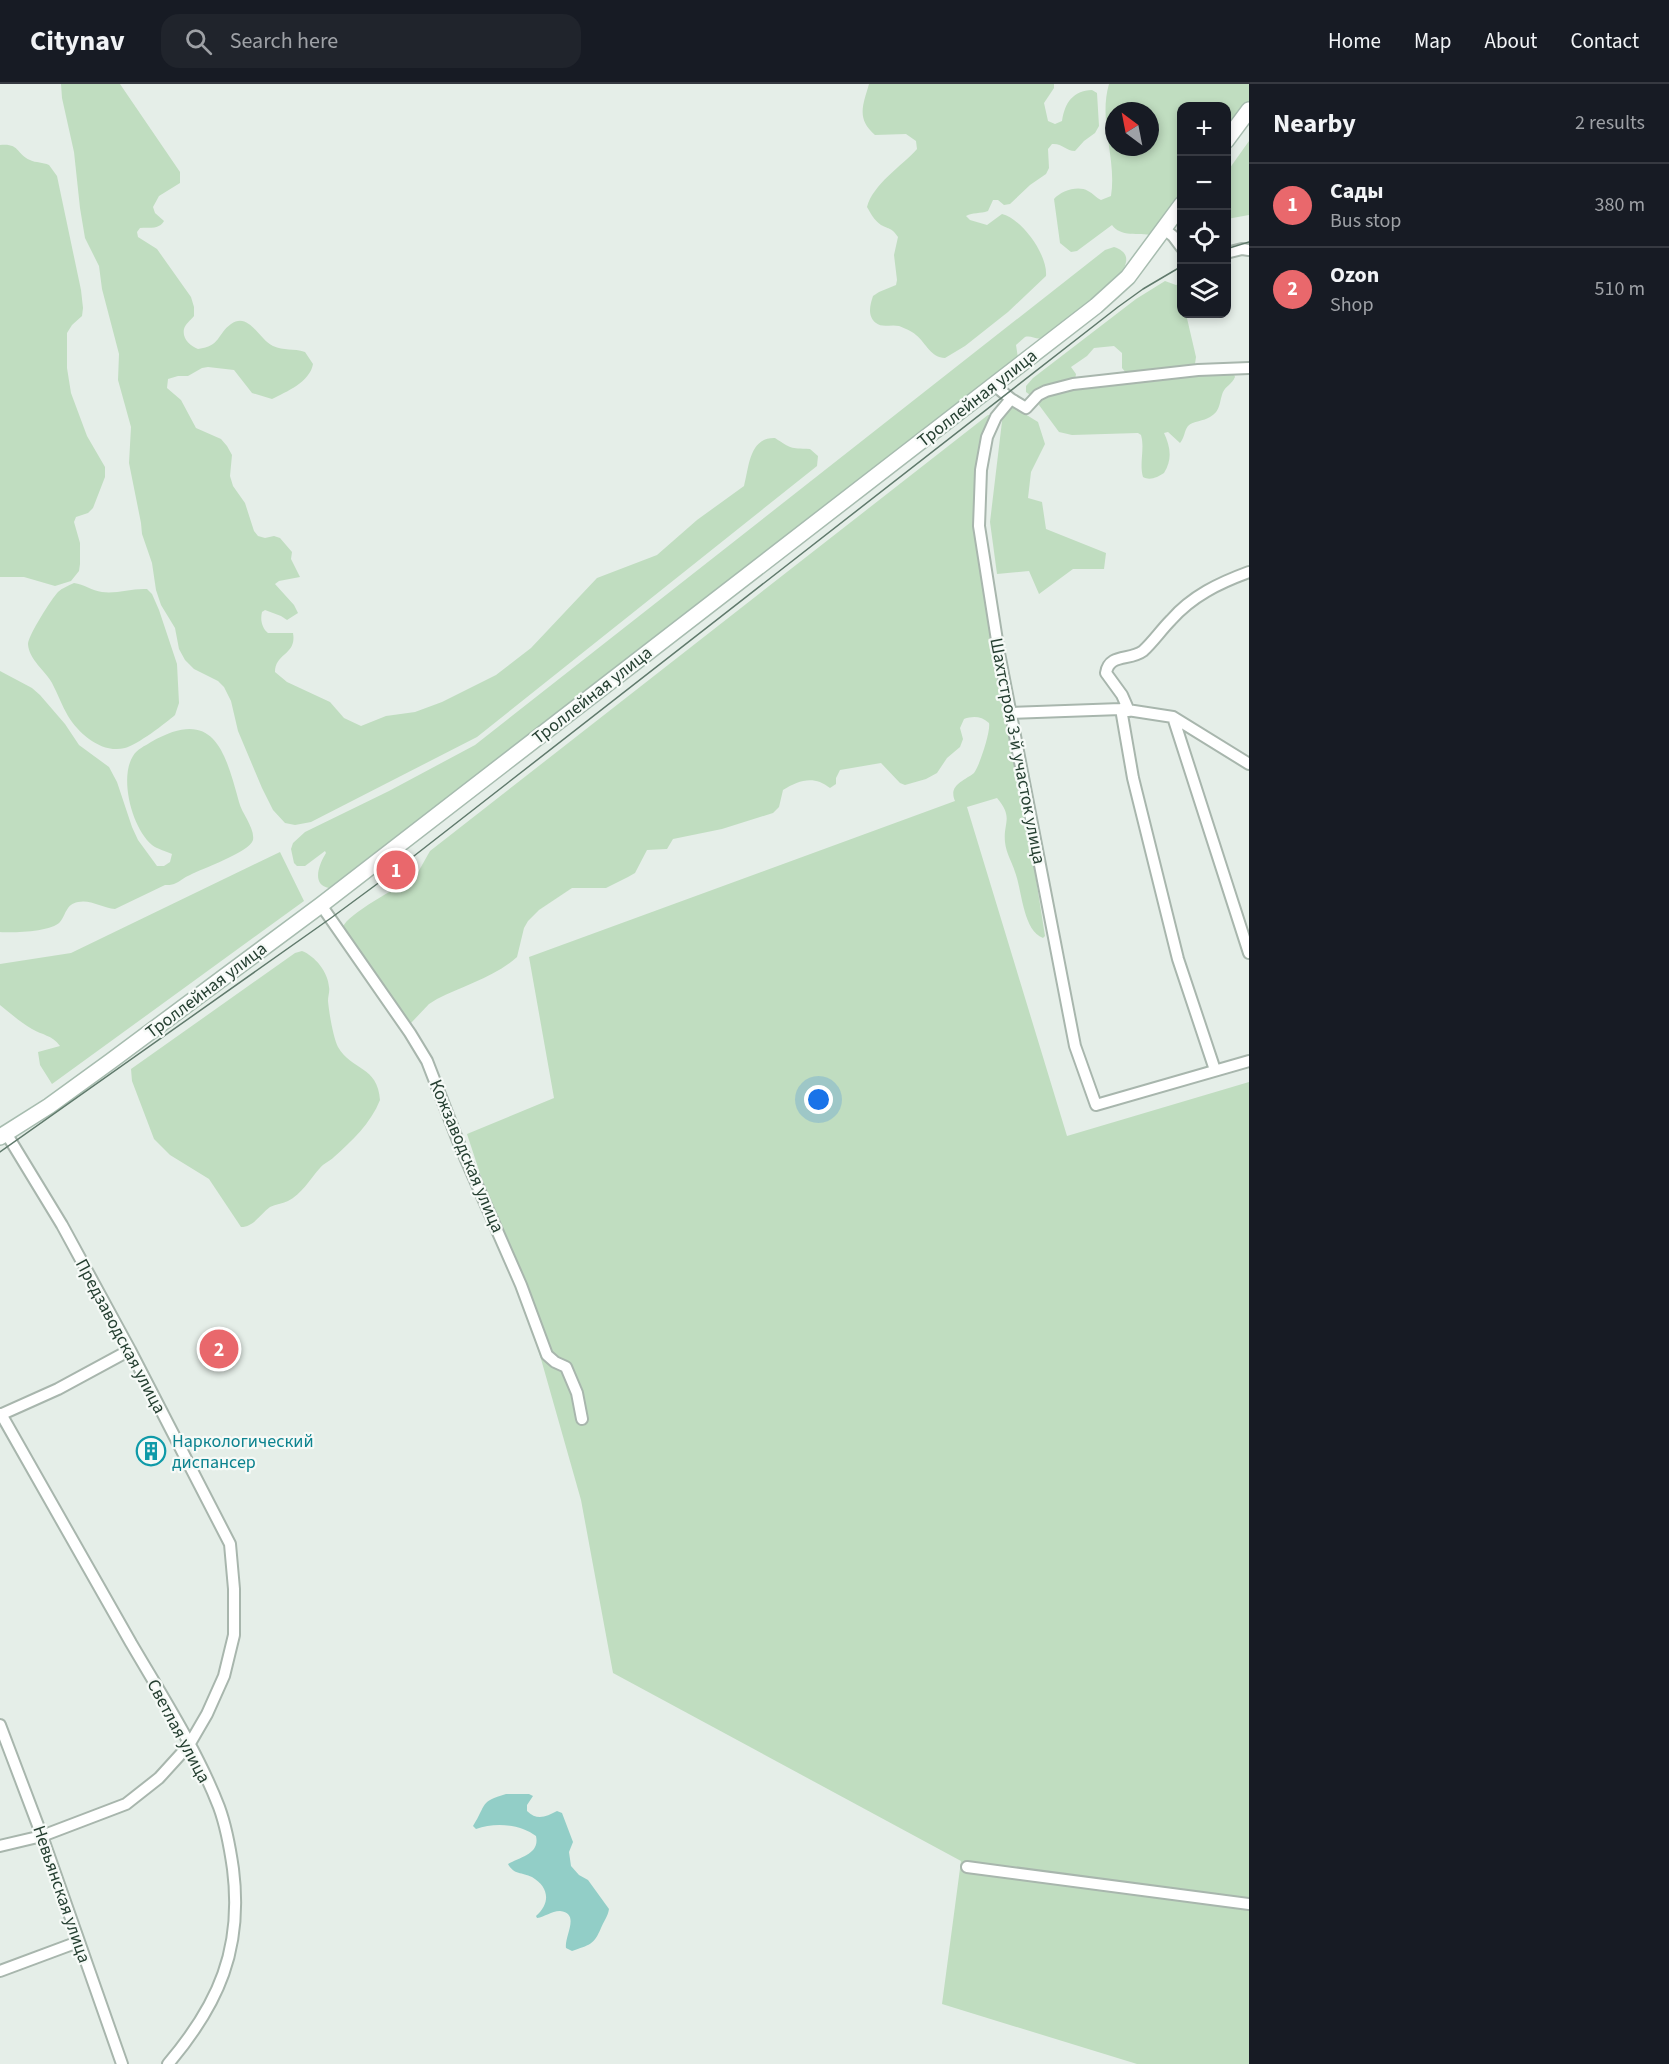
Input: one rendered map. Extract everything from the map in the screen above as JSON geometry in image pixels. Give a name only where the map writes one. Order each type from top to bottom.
[{"type":"street","points":[[1231,135],[1249,110]]},
{"type":"street","name":"Троллейная улица","points":[[3,1135],[94,1074],[321,905],[1096,306],[1128,277],[1178,210]]},
{"type":"street","points":[[1164,229],[1177,241]]},
{"type":"street","points":[[1231,252],[1249,250]]},
{"type":"street","points":[[994,385],[1026,408],[1038,395],[1073,384],[1198,370],[1249,368]]},
{"type":"street","name":"Шахтстроя 3-й участок улица","points":[[1011,399],[996,417],[987,437],[981,470],[979,526],[1010,713],[1075,1046],[1096,1105],[1215,1070]]},
{"type":"street","points":[[1249,572],[1219,583],[1202,593],[1172,618],[1145,649],[1134,656],[1118,658],[1109,665],[1106,673],[1122,695],[1133,778],[1178,959],[1215,1070],[1249,1060]]},
{"type":"street","points":[[1010,713],[1125,710],[1173,717],[1249,764]]},
{"type":"street","points":[[1173,717],[1249,953]]},
{"type":"street","name":"Кожзаводская улица","points":[[321,905],[422,1051],[460,1146],[521,1284],[547,1355],[566,1367],[577,1393],[582,1419]]},
{"type":"street","name":"Предзаводская улица","points":[[0,1846],[42,1836],[126,1804],[159,1778],[189,1745],[207,1714],[224,1676],[234,1635],[234,1589],[230,1544],[130,1350],[62,1225],[3,1135]]},
{"type":"street","points":[[1,1415],[58,1389],[130,1350]]},
{"type":"street","name":"Светлая улица","points":[[1,1415],[189,1745],[219,1808],[231,1851],[236,1898],[235,1923],[224,1971],[210,2005],[189,2039],[168,2064]]},
{"type":"street","name":"Невьянская улица","points":[[0,1725],[42,1836],[122,2064]]},
{"type":"street","points":[[967,1867],[1249,1904]]},
{"type":"street","points":[[0,1971],[78,1942]]},
{"type":"green space","points":[[61,84],[120,84],[180,172],[180,183],[159,196],[153,207],[155,213],[164,221],[162,224],[157,227],[140,228],[137,232],[138,237],[157,249],[191,297],[194,316],[184,329],[187,342],[198,349],[211,345],[231,324],[243,321],[273,346],[305,352],[313,364],[302,381],[272,399],[252,393],[234,370],[208,367],[188,376],[168,379],[167,388],[181,400],[196,428],[221,439],[227,446],[232,455],[230,476],[233,486],[245,503],[254,531],[258,536],[265,538],[274,536],[280,538],[292,552],[291,559],[300,577],[279,581],[275,584],[294,605],[298,613],[287,620],[265,610],[261,615],[261,621],[268,633],[293,633],[292,646],[278,661],[275,672],[287,682],[330,702],[344,718],[361,726],[386,716],[415,712],[442,702],[496,675],[531,648],[597,578],[657,555],[697,520],[744,486],[755,448],[766,439],[775,438],[791,447],[810,449],[818,456],[817,466],[477,737],[311,822],[295,825],[285,823],[273,810],[262,788],[238,731],[231,701],[224,687],[218,681],[194,669],[185,660],[179,649],[175,628],[161,605],[156,590],[152,563],[142,534],[129,463],[131,427],[118,380],[119,354],[102,289],[99,266],[85,238],[74,152]]},
{"type":"green space","points":[[869,84],[1054,84],[1054,88],[1044,103],[1048,121],[1055,124],[1062,121],[1065,108],[1075,95],[1092,90],[1097,93],[1099,126],[1095,133],[1075,151],[1052,144],[1048,149],[1049,168],[1046,174],[1010,204],[1004,205],[998,200],[993,200],[988,211],[966,216],[970,220],[987,225],[1002,214],[1018,223],[1038,248],[1046,268],[1046,276],[1008,312],[965,346],[945,358],[932,353],[912,332],[899,326],[878,324],[870,314],[873,296],[896,285],[894,255],[898,237],[892,230],[876,221],[867,207],[875,191],[917,149],[916,141],[906,134],[875,135],[869,129],[863,117],[863,111]]},
{"type":"green space","points":[[1109,84],[1249,84],[1249,105],[1231,130],[1231,102],[1177,102],[1177,204],[1152,235],[1125,233],[1115,229],[1112,225],[1077,251],[1071,252],[1060,243],[1054,199],[1065,191],[1075,189],[1084,189],[1101,200],[1111,196],[1110,156],[1159,156],[1159,102],[1106,102]]},
{"type":"green space","points":[[1249,141],[1249,215],[1231,218],[1231,210],[1231,166]]},
{"type":"green space","points":[[0,145],[15,147],[30,160],[49,165],[57,176],[83,308],[82,316],[67,333],[67,368],[71,393],[87,436],[105,467],[105,477],[93,508],[88,513],[76,517],[74,522],[80,543],[79,571],[71,581],[55,586],[24,577],[0,577]]},
{"type":"green space","points":[[1114,247],[1124,253],[1126,262],[1121,273],[1099,296],[1046,336],[1025,337],[1016,345],[1018,358],[392,843],[329,888],[323,886],[318,879],[325,851],[305,866],[297,866],[294,863],[291,849],[293,843],[305,832],[475,745],[1105,250]]},
{"type":"green space","points":[[1165,281],[1177,285],[1177,318],[1187,318],[1196,357],[1195,364],[1127,374],[1122,368],[1122,353],[1114,346],[1094,348],[1071,367],[1076,374],[1075,380],[1030,395],[1026,392],[1026,386],[1033,378],[1136,299]]},
{"type":"green space","points":[[1234,374],[1235,377],[1223,392],[1214,415],[1188,426],[1180,443],[1168,432],[1164,433],[1169,448],[1169,463],[1164,473],[1151,479],[1143,477],[1142,440],[1138,433],[1072,435],[1059,432],[1039,405],[1040,399],[1064,389]]},
{"type":"green space","points":[[1012,406],[1038,422],[1045,444],[1031,472],[1028,498],[1042,502],[1046,529],[1106,553],[1104,569],[1073,569],[1039,594],[1029,571],[997,574],[990,522],[1003,413]]},
{"type":"green space","points":[[988,415],[992,415],[984,433],[977,465],[974,531],[1023,796],[1045,936],[1043,938],[1031,927],[1024,909],[1006,846],[1005,810],[997,798],[967,807],[1067,1136],[1249,1082],[1249,2064],[1137,2064],[942,2004],[961,1861],[613,1673],[581,1500],[541,1359],[467,1134],[554,1098],[529,957],[955,801],[953,796],[955,787],[974,773],[979,764],[989,723],[977,717],[964,719],[960,728],[963,739],[960,747],[947,758],[937,773],[926,779],[905,785],[900,783],[881,763],[840,770],[836,784],[830,788],[818,781],[807,780],[783,790],[779,807],[773,813],[722,829],[673,839],[667,849],[647,850],[635,873],[606,888],[572,888],[539,910],[528,921],[517,957],[489,976],[437,999],[411,1023],[407,1021],[343,927],[363,908],[413,878],[430,851]]},
{"type":"green space","points":[[74,583],[102,592],[147,589],[152,594],[159,610],[177,664],[179,703],[175,715],[144,738],[125,748],[116,749],[100,745],[78,729],[68,716],[49,678],[29,650],[28,644],[32,633],[51,602],[60,591]]},
{"type":"green space","points":[[0,671],[32,688],[40,695],[65,724],[79,745],[109,767],[117,782],[138,840],[157,866],[164,866],[170,862],[172,854],[152,845],[139,827],[130,802],[127,777],[129,765],[137,751],[172,732],[189,729],[203,732],[213,739],[222,751],[241,807],[252,831],[253,840],[250,845],[235,855],[172,885],[165,885],[115,909],[78,902],[69,907],[60,922],[49,928],[0,932]]},
{"type":"green space","points":[[280,852],[304,901],[52,1084],[40,1065],[38,1052],[60,1046],[50,1037],[23,1023],[0,1005],[0,964],[71,953]]},
{"type":"green space","points":[[302,951],[316,961],[328,981],[330,1018],[338,1047],[343,1054],[369,1074],[378,1089],[380,1100],[372,1116],[360,1131],[341,1151],[322,1166],[297,1195],[288,1201],[270,1207],[253,1223],[241,1227],[209,1179],[170,1155],[154,1139],[132,1081],[131,1069],[295,953]]},
{"type":"water","points":[[506,1794],[533,1796],[527,1805],[527,1811],[534,1816],[545,1816],[557,1811],[562,1813],[573,1842],[569,1852],[571,1866],[579,1875],[588,1880],[609,1909],[596,1938],[587,1946],[572,1951],[566,1948],[571,1921],[570,1916],[566,1913],[557,1911],[537,1918],[536,1916],[546,1901],[545,1890],[538,1881],[516,1872],[508,1864],[532,1851],[535,1847],[536,1836],[523,1829],[507,1825],[491,1825],[476,1829],[473,1826],[487,1802]]},
{"type":"tram line","points":[[1231,247],[1249,242]]},
{"type":"tram line","points":[[0,1152],[396,870],[1118,307],[1177,269]]},
{"type":"place","name":"Сады","points":[[396,870]]},
{"type":"place","name":"Ozon","points":[[219,1349]]},
{"type":"place","name":"Наркологический диспансер","points":[[151,1451]]}]
